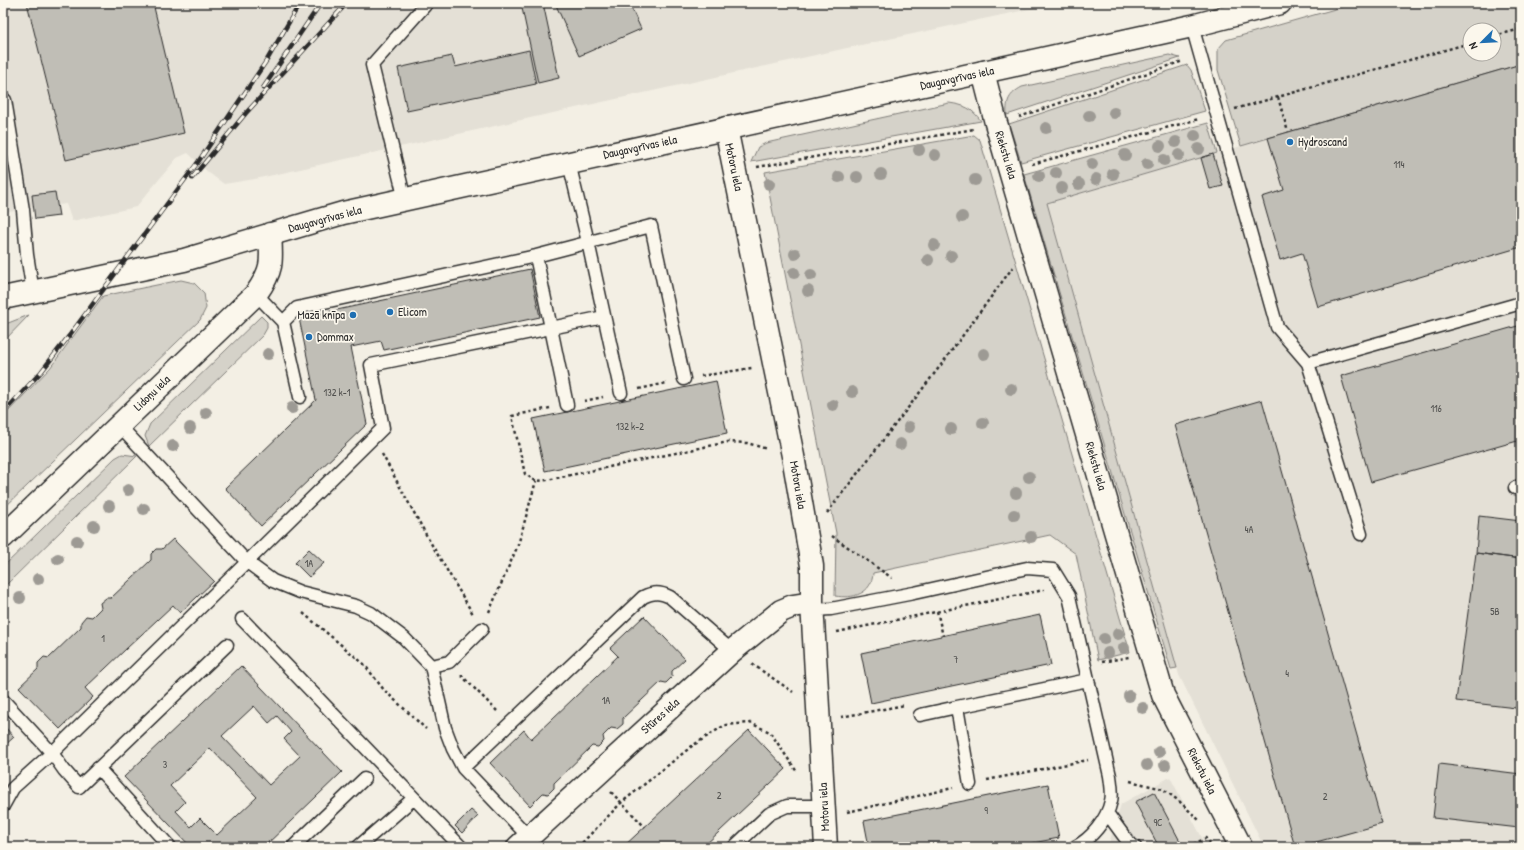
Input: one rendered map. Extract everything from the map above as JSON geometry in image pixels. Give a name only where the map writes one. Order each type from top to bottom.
[{"type":"street","name":"Daugavgrīvas iela","points":[[3,298],[184,260],[342,213],[1192,26],[1279,3]]},
{"type":"street","name":"Riekstu iela","points":[[983,72],[996,124],[1163,695],[1241,847]]},
{"type":"street","name":"Motoru iela","points":[[726,128],[793,456],[812,566],[818,714],[826,847]]},
{"type":"street","name":"Lidoņu iela","points":[[3,537],[256,294],[266,280],[272,261],[270,234]]},
{"type":"street","name":"Stūres iela","points":[[523,842],[732,651],[781,611],[793,606],[813,606]]},
{"type":"lane","points":[[405,200],[372,65],[427,3]]},
{"type":"lane","points":[[1192,26],[1277,327],[1308,363],[1360,534]]},
{"type":"lane","points":[[5,100],[23,210],[27,255],[33,292]]},
{"type":"lane","points":[[569,163],[588,242],[620,393]]},
{"type":"lane","points":[[283,322],[297,308],[536,256],[651,226],[684,379]]},
{"type":"lane","points":[[536,256],[567,405]]},
{"type":"lane","points":[[256,294],[283,322],[300,398]]},
{"type":"lane","points":[[1308,363],[1521,303]]},
{"type":"lane","points":[[3,806],[13,788],[52,753],[383,428],[371,365],[604,317]]},
{"type":"lane","points":[[119,425],[247,562],[273,581],[300,592],[356,606],[371,613],[404,638],[431,666],[445,728],[453,749],[463,768],[523,842]]},
{"type":"lane","points":[[813,606],[831,609],[914,593],[1027,568],[1053,570],[1069,596],[1110,776],[1111,801],[1107,813],[1095,832],[1082,844],[1075,847]]},
{"type":"lane","points":[[463,768],[644,597],[652,593],[662,593],[670,596],[732,651]]},
{"type":"lane","points":[[242,619],[414,798],[455,845]]},
{"type":"lane","points":[[431,666],[449,662],[482,629]]},
{"type":"lane","points":[[3,700],[52,753],[79,787],[227,645]]},
{"type":"lane","points":[[920,715],[1087,675]]},
{"type":"lane","points":[[957,707],[970,784]]},
{"type":"lane","points":[[98,768],[170,847]]},
{"type":"lane","points":[[293,847],[364,779]]},
{"type":"lane","points":[[358,847],[371,843],[414,798]]},
{"type":"lane","points":[[734,847],[769,814],[788,806],[824,806]]},
{"type":"lane","points":[[1107,813],[1135,847]]},
{"type":"path","points":[[1502,34],[1521,29]]},
{"type":"path","points":[[1010,170],[1462,45]]},
{"type":"path","points":[[1014,118],[1184,61]]},
{"type":"path","points":[[1278,97],[1288,132]]},
{"type":"path","points":[[734,170],[760,167],[978,128]]},
{"type":"path","points":[[828,512],[944,361],[1031,242]]},
{"type":"path","points":[[774,365],[684,379],[512,416],[525,474],[536,480],[547,480],[728,442],[747,443],[793,456]]},
{"type":"path","points":[[374,437],[429,540],[482,629]]},
{"type":"path","points":[[482,629],[518,545],[536,480]]},
{"type":"path","points":[[832,536],[914,593]]},
{"type":"path","points":[[833,633],[1064,586]]},
{"type":"path","points":[[933,589],[943,636]]},
{"type":"path","points":[[303,613],[364,664],[384,690],[438,740],[453,749]]},
{"type":"path","points":[[1087,675],[1097,663],[1135,655],[1150,648]]},
{"type":"path","points":[[732,651],[805,700],[818,714]]},
{"type":"path","points":[[449,662],[510,724]]},
{"type":"path","points":[[578,847],[621,803],[692,746],[725,725],[750,723],[770,732],[789,763],[799,775]]},
{"type":"path","points":[[595,776],[645,827]]},
{"type":"path","points":[[1110,776],[1163,789],[1179,801],[1199,820]]},
{"type":"path","points":[[1188,847],[1208,837]]},
{"type":"path","points":[[1046,847],[1062,842]]},
{"type":"shaded area","points":[[3,3],[1058,3],[847,48],[255,179],[224,184],[209,173],[188,153],[177,158],[136,207],[72,221],[66,204],[58,205],[59,216],[35,219],[33,208],[3,213]]},
{"type":"shaded area","points":[[1356,3],[1521,3],[1521,64],[1241,146],[1218,70],[1218,49],[1226,40]]},
{"type":"shaded area","points":[[1169,55],[1180,58],[1007,115],[1009,98],[1014,92],[1022,87]]},
{"type":"shaded area","points":[[1521,64],[1521,847],[1264,847],[1179,675],[1047,203]]},
{"type":"shaded area","points":[[1187,65],[1191,70],[1205,111],[1021,162],[1009,124]]},
{"type":"shaded area","points":[[949,103],[971,110],[981,121],[751,162],[758,147],[766,143]]},
{"type":"shaded area","points":[[1208,123],[1217,153],[1047,203],[1177,668],[1171,669],[1024,174]]},
{"type":"shaded area","points":[[974,135],[980,140],[1130,652],[1098,660],[1076,554],[1050,535],[873,573],[869,586],[860,594],[848,597],[835,596],[836,533],[765,172]]},
{"type":"shaded area","points":[[181,280],[194,283],[204,293],[206,308],[200,320],[3,509],[3,417],[50,368],[103,296]]},
{"type":"shaded area","points":[[29,315],[3,342],[3,325]]},
{"type":"shaded area","points":[[261,316],[267,322],[267,328],[263,335],[149,446],[145,436],[150,424]]},
{"type":"shaded area","points":[[122,454],[137,456],[3,588],[3,567],[115,458]]},
{"type":"shaded area","points":[[1170,777],[1207,847],[1108,847],[1121,804]]},
{"type":"building","points":[[27,3],[153,3],[184,133],[66,160]]},
{"type":"building","points":[[543,3],[559,78],[538,83],[522,8]]},
{"type":"building","points":[[555,3],[629,3],[641,29],[579,56]]},
{"type":"building","points":[[529,50],[536,84],[407,111],[398,68],[452,56],[455,67]]},
{"type":"building","points":[[1521,64],[1521,247],[1318,307],[1302,253],[1280,260],[1262,197],[1284,190],[1268,138]]},
{"type":"building","points":[[1213,154],[1223,186],[1210,189],[1201,158]]},
{"type":"building","points":[[55,192],[59,216],[35,219],[32,195]]},
{"type":"building","points":[[530,269],[540,317],[384,350],[381,341],[351,347],[367,424],[261,526],[225,488],[316,400],[299,318]]},
{"type":"building","points":[[1521,325],[1521,440],[1371,482],[1341,376]]},
{"type":"building","points":[[716,381],[727,433],[545,471],[533,419]]},
{"type":"building","points":[[1262,400],[1382,824],[1298,847],[1295,847],[1175,425]]},
{"type":"building","points":[[1479,516],[1521,521],[1521,559],[1476,553]]},
{"type":"building","points":[[173,539],[214,581],[180,613],[173,605],[85,688],[93,697],[60,729],[19,687],[38,669],[38,663],[44,657],[49,658],[81,627],[81,622],[86,616],[92,617],[101,608],[100,603],[106,598],[111,598],[151,560],[151,554],[156,549],[162,549]]},
{"type":"building","points":[[309,549],[324,563],[309,577],[295,563]]},
{"type":"building","points":[[1476,553],[1521,559],[1521,663],[1516,708],[1456,701]]},
{"type":"building","points":[[1040,615],[1051,665],[871,703],[861,653]]},
{"type":"building","points":[[644,616],[685,659],[672,671],[672,677],[666,683],[661,682],[623,718],[623,724],[617,729],[611,728],[603,736],[604,741],[598,747],[592,746],[554,783],[554,788],[548,794],[543,793],[530,806],[490,763],[524,730],[531,739],[618,656],[610,648]]},
{"type":"building","points":[[241,666],[342,772],[264,847],[191,847],[124,777]],"holes":[[[254,706],[269,723],[277,716],[291,732],[284,739],[300,756],[269,785],[222,736]],[[210,748],[257,797],[217,835],[200,818],[191,827],[176,811],[185,802],[170,786]]]},
{"type":"building","points":[[3,725],[14,737],[3,747]]},
{"type":"building","points":[[749,730],[786,769],[703,847],[623,847]]},
{"type":"building","points":[[1439,764],[1521,774],[1521,813],[1519,828],[1433,818]]},
{"type":"building","points":[[1048,784],[1059,838],[1012,847],[869,847],[864,821]]},
{"type":"building","points":[[1154,792],[1181,843],[1173,847],[1159,847],[1135,802]]},
{"type":"building","points":[[471,810],[478,816],[462,833],[455,826]]},
{"type":"railway","points":[[3,413],[41,372],[69,336],[198,162],[267,60],[300,3]]},
{"type":"railway","points":[[263,88],[321,3]]},
{"type":"railway","points":[[192,178],[246,113],[347,3]]},
{"type":"place","name":"Hydroscand","points":[[1290,142]]},
{"type":"place","name":"Elicom","points":[[390,312]]},
{"type":"place","name":"Mazā knīpa","points":[[353,315]]},
{"type":"place","name":"Dommax","points":[[309,337]]}]
